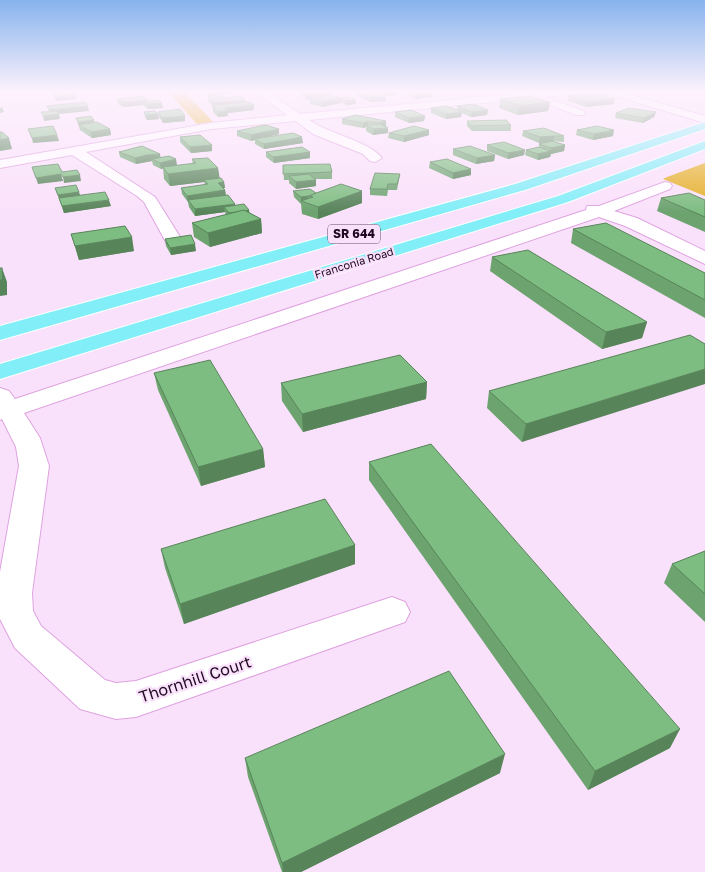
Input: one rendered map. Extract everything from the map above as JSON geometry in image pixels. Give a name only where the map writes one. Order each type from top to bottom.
[{"type":"main road","name":"SR 644","points":[[0,333],[520,187],[685,132]]},
{"type":"main road","name":"Franconia Road","points":[[0,372],[563,199],[705,146]]},
{"type":"street","points":[[0,164],[76,152],[177,132]]},
{"type":"street","points":[[320,132],[368,150],[376,158]]},
{"type":"street","points":[[76,152],[146,196],[173,240]]},
{"type":"street","points":[[3,406],[600,211],[666,186]]},
{"type":"street","points":[[563,199],[631,222],[705,258]]},
{"type":"street","name":"Thornhill Court","points":[[3,406],[26,437],[32,452],[34,466],[14,593],[14,612],[28,637],[94,696],[116,701],[136,699],[392,612]]},
{"type":"shaded area","points":[[705,163],[705,196],[663,179],[667,177]]},
{"type":"building","points":[[0,132],[2,132],[9,138],[0,140]]},
{"type":"building","points":[[29,132],[56,132],[57,135],[32,138]]},
{"type":"building","points":[[239,132],[266,132],[251,135]]},
{"type":"building","points":[[394,132],[422,132],[404,136],[389,133]]},
{"type":"building","points":[[525,132],[553,132],[564,136],[554,136],[540,137]]},
{"type":"building","points":[[584,132],[606,132],[594,134]]},
{"type":"building","points":[[293,133],[302,137],[264,144],[254,139]]},
{"type":"building","points":[[200,135],[212,145],[190,147],[180,137]]},
{"type":"building","points":[[552,141],[565,145],[551,148],[539,144]]},
{"type":"building","points":[[504,142],[525,150],[508,153],[487,145]]},
{"type":"building","points":[[142,146],[160,154],[135,158],[119,152]]},
{"type":"building","points":[[470,146],[495,155],[477,158],[453,149]]},
{"type":"building","points":[[302,147],[310,152],[273,157],[266,152]]},
{"type":"building","points":[[539,147],[551,151],[538,154],[526,150]]},
{"type":"building","points":[[169,156],[176,159],[160,163],[152,159]]},
{"type":"building","points":[[208,158],[218,168],[168,174],[163,167],[196,163],[192,159]]},
{"type":"building","points":[[447,159],[471,169],[453,173],[430,162]]},
{"type":"building","points":[[58,164],[62,172],[77,170],[80,175],[63,177],[61,174],[36,178],[32,167]]},
{"type":"building","points":[[330,164],[332,172],[283,174],[283,165]]},
{"type":"building","points":[[375,173],[400,174],[397,184],[388,184],[387,189],[370,189]]},
{"type":"building","points":[[309,174],[316,180],[296,182],[289,176]]},
{"type":"building","points":[[221,178],[224,182],[218,183],[225,190],[187,196],[181,188],[208,184],[204,180]]},
{"type":"building","points":[[341,184],[362,191],[318,207],[301,201],[313,197],[308,196]]},
{"type":"building","points":[[76,185],[79,192],[58,195],[55,188]]},
{"type":"building","points":[[310,189],[316,193],[301,197],[293,191]]},
{"type":"building","points":[[105,192],[109,200],[62,206],[59,198]]},
{"type":"building","points":[[689,193],[705,200],[705,217],[661,198]]},
{"type":"building","points":[[228,195],[235,204],[195,209],[188,200]]},
{"type":"building","points":[[244,204],[249,210],[229,213],[224,207]]},
{"type":"building","points":[[244,210],[261,219],[208,233],[192,223]]},
{"type":"building","points":[[606,223],[705,273],[705,300],[573,229]]},
{"type":"building","points":[[125,226],[132,237],[75,246],[71,234]]},
{"type":"building","points":[[191,235],[195,244],[170,248],[165,239]]},
{"type":"building","points":[[528,250],[647,322],[606,332],[492,257]]},
{"type":"building","points":[[0,268],[2,268],[2,280],[0,280]]},
{"type":"building","points":[[690,335],[705,344],[705,369],[526,424],[489,391]]},
{"type":"building","points":[[400,355],[427,382],[302,414],[281,383]]},
{"type":"building","points":[[210,360],[263,449],[198,467],[154,373]]},
{"type":"building","points":[[431,444],[680,729],[595,771],[369,462]]},
{"type":"building","points":[[325,499],[355,545],[180,604],[161,549]]},
{"type":"building","points":[[705,551],[705,594],[672,564]]},
{"type":"building","points":[[449,671],[505,754],[282,863],[245,758]]}]
